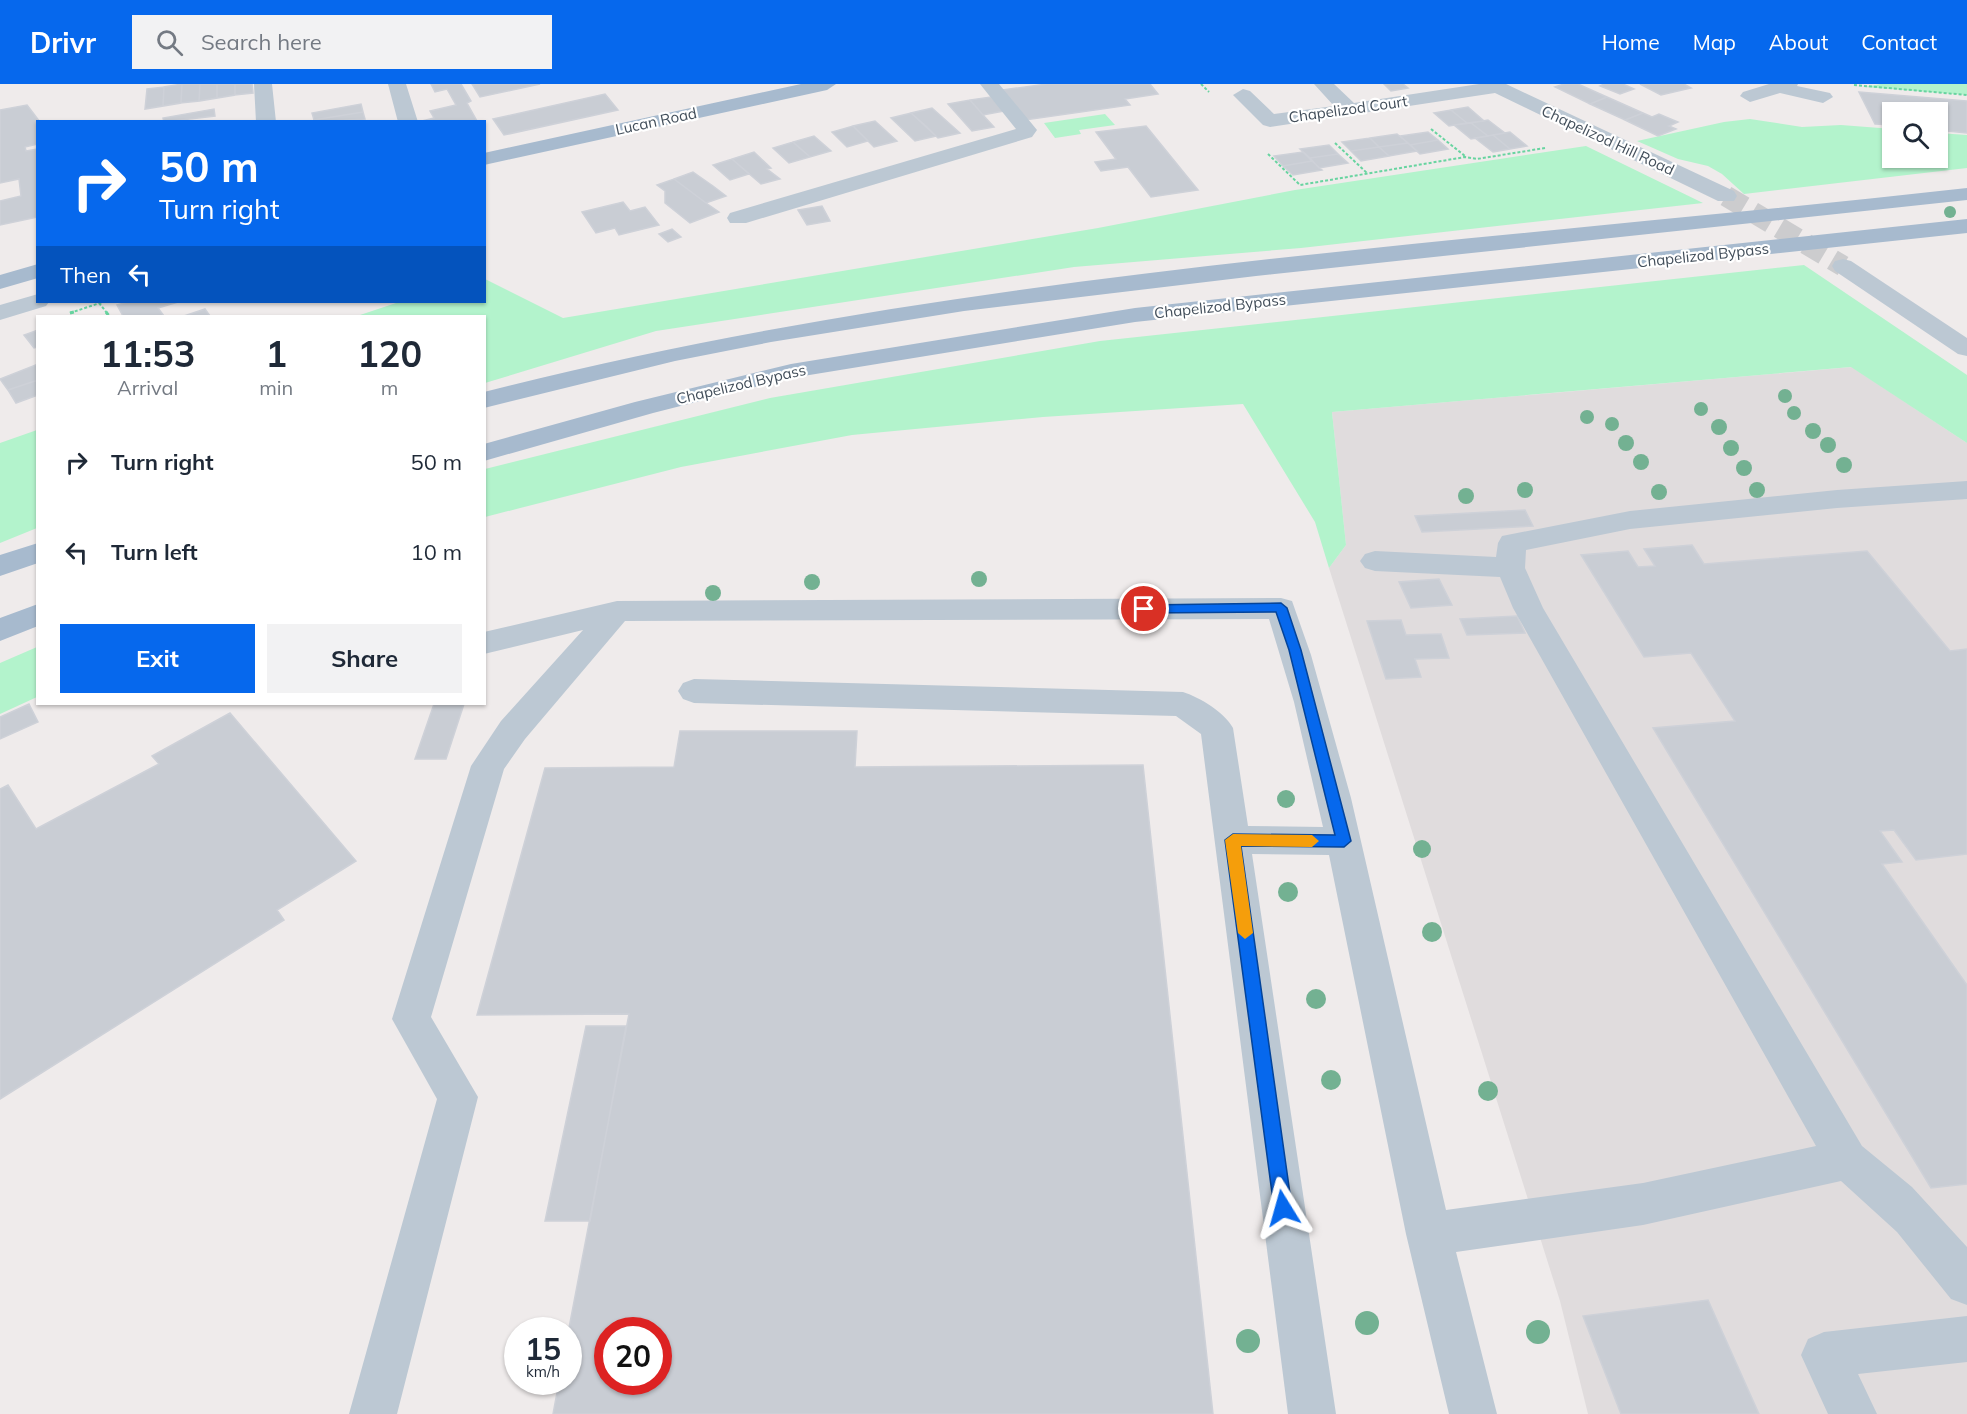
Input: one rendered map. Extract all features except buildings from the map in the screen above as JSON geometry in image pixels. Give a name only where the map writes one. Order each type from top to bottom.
[{"type":"main road","name":"Lucan Road","points":[[486,159],[827,84]]},
{"type":"main road","name":"Chapelizod Bypass","points":[[486,399],[552,382],[818,325],[1096,286],[1967,194]]},
{"type":"main road","name":"Chapelizod Bypass","points":[[486,452],[644,407],[780,374],[944,344],[1135,315],[1967,225]]},
{"type":"main road","points":[[0,282],[36,272]]},
{"type":"main road","points":[[0,566],[36,553]]},
{"type":"main road","points":[[0,630],[36,615]]},
{"type":"street","points":[[263,84],[266,120]]},
{"type":"street","points":[[397,84],[407,120]]},
{"type":"street","points":[[738,218],[914,165],[991,146],[1025,133],[1027,130],[1019,118],[989,84]]},
{"type":"street","points":[[1323,84],[1349,109]]},
{"type":"street","points":[[1750,96],[1784,85],[1805,95],[1823,97]]},
{"type":"street","name":"Chapelizod Court","points":[[1243,95],[1270,121],[1494,86]]},
{"type":"street","name":"Chapelizod Hill Road","points":[[1494,86],[1726,196]]},
{"type":"street","points":[[1843,266],[1967,349]]},
{"type":"street","points":[[0,313],[36,302]]},
{"type":"street","points":[[1967,490],[1859,497],[1630,520],[1512,543],[1510,568],[1528,608],[1847,1160],[1880,1184],[1926,1229],[1967,1283]]},
{"type":"street","points":[[1375,561],[1510,568]]},
{"type":"street","points":[[486,643],[617,612],[1281,608],[1295,650],[1344,841],[1428,1234],[1473,1414]]},
{"type":"street","points":[[373,1414],[458,1097],[411,1019],[488,766],[507,739],[617,612]]},
{"type":"street","points":[[694,691],[1183,704],[1217,728],[1312,1414]]},
{"type":"street","points":[[1233,840],[1344,841]]},
{"type":"street","points":[[1428,1234],[1643,1204],[1847,1160]]},
{"type":"street","points":[[1853,1414],[1824,1355],[1967,1339]]},
{"type":"path","points":[[1850,85],[1967,95]]},
{"type":"path","points":[[1300,185],[1604,138]]},
{"type":"path","points":[[1334,141],[1367,173]]},
{"type":"path","points":[[69,313],[98,303]]},
{"type":"shaded area","points":[[1852,367],[1967,443],[1967,1414],[1588,1414],[1560,1301],[1329,568],[1346,545],[1332,412]]},
{"type":"green space","points":[[1881,84],[1967,84],[1967,95],[1865,87]]},
{"type":"green space","points":[[1105,114],[1115,125],[1079,130],[1081,134],[1055,138],[1044,123]]},
{"type":"green space","points":[[1750,119],[1802,127],[1841,125],[1882,128],[1882,168],[1948,168],[1948,134],[1967,135],[1967,168],[1744,194],[1722,174],[1708,166],[1678,159],[1637,141],[1724,122]]},
{"type":"green space","points":[[1586,146],[1703,203],[1301,248],[1074,267],[656,331],[486,383],[486,315],[360,315],[396,303],[486,303],[486,280],[563,318],[1098,228],[1295,190]]},
{"type":"green space","points":[[1804,265],[1967,375],[1967,443],[1851,367],[1332,412],[1346,545],[1329,568],[1315,522],[1243,404],[1043,417],[852,435],[681,467],[486,517],[486,469],[770,398],[1100,341]]},
{"type":"green space","points":[[36,430],[36,528],[0,543],[0,443]]},
{"type":"green space","points":[[36,647],[36,697],[0,714],[0,663]]},
{"type":"tunnel","points":[[1726,196],[1843,266]]},
{"type":"slow traffic","points":[[1245,933],[1233,840],[1312,841]]},
{"type":"route","points":[[1144,609],[1281,608],[1295,650],[1344,841],[1233,840],[1283,1208]]}]
